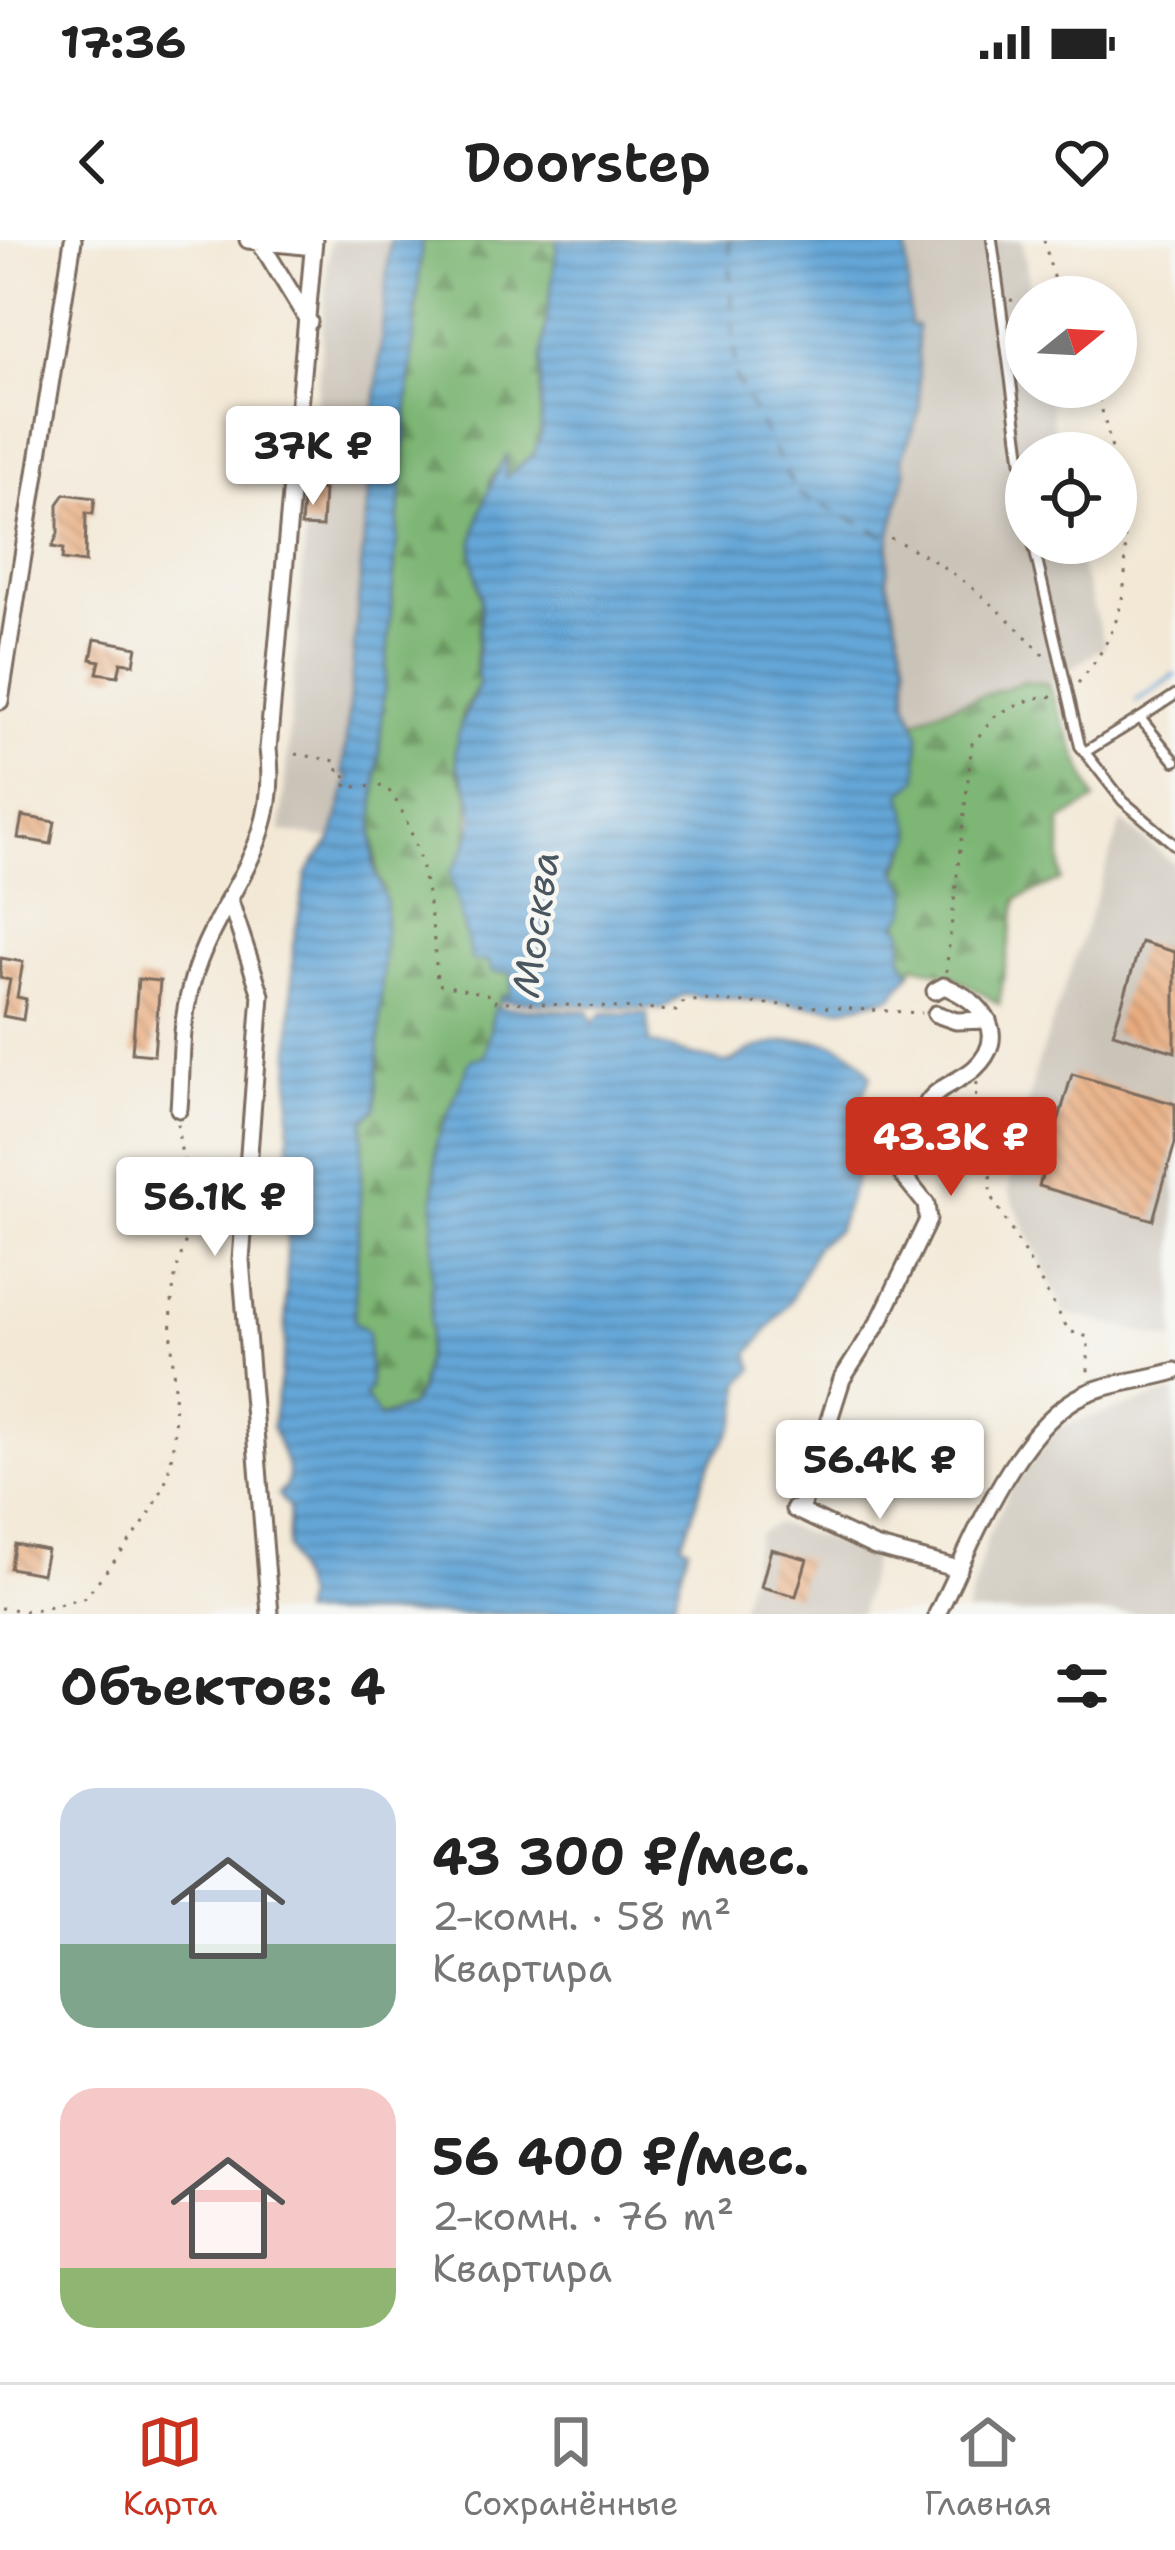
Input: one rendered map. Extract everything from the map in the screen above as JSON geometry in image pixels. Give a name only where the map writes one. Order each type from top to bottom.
[{"type":"street","points":[[0,701],[6,633],[73,240]]},
{"type":"street","points":[[178,1109],[188,998],[210,933],[264,836],[273,789],[268,749],[314,244],[254,241]]},
{"type":"street","points":[[254,241],[309,322]]},
{"type":"street","points":[[229,898],[261,995],[241,1260],[270,1614]]},
{"type":"street","points":[[936,1000],[956,1021],[988,1020]]},
{"type":"street","points":[[936,1000],[983,1009],[990,1051],[973,1070],[931,1096],[919,1118],[921,1134],[902,1159],[901,1173],[926,1204],[928,1220],[880,1320],[842,1379],[796,1510],[875,1547],[959,1569]]},
{"type":"street","points":[[937,1614],[1017,1460],[1053,1413],[1089,1392],[1175,1371]]},
{"type":"lane","points":[[992,240],[1017,432]]},
{"type":"lane","points":[[1038,564],[1085,752],[1124,801],[1175,844]]},
{"type":"lane","points":[[1085,752],[1175,695]]},
{"type":"lane","points":[[1140,718],[1175,761]]},
{"type":"path","points":[[1043,240],[1052,276]]},
{"type":"path","points":[[999,300],[1005,300]]},
{"type":"path","points":[[890,538],[924,553],[993,602],[1064,676]]},
{"type":"path","points":[[296,754],[336,761],[339,775],[348,776],[346,787],[385,786],[398,800],[430,896],[437,985],[514,1002],[676,1011],[682,1003],[699,1000],[916,1013],[936,1000],[971,744],[997,714],[1034,698],[1068,695],[1108,649],[1125,597],[1126,564]]},
{"type":"path","points":[[916,1013],[936,1000]]},
{"type":"path","points":[[973,1070],[978,1078],[978,1114],[991,1147],[990,1193],[1069,1331],[1088,1337],[1089,1392]]},
{"type":"path","points":[[0,1609],[30,1611],[86,1597],[116,1555],[131,1546],[165,1483],[174,1283],[192,1215],[191,1192],[178,1155],[178,1109]]},
{"type":"shaded area","points":[[330,240],[390,240],[343,773],[349,775],[332,839],[281,831]]},
{"type":"shaded area","points":[[906,240],[1022,240],[1028,276],[1005,276],[1005,408],[1050,408],[1054,432],[1005,432],[1005,564],[1080,564],[1105,646],[1048,684],[1024,681],[975,702],[944,706],[915,721],[907,701],[907,664],[887,580],[890,538],[906,473],[902,459],[920,410],[918,327],[910,325],[905,308]]},
{"type":"shaded area","points":[[1122,822],[1175,865],[1175,1339],[1170,1340],[1065,1313],[1008,1191],[1035,1072]]},
{"type":"shaded area","points":[[1175,1392],[1175,1614],[966,1614],[988,1535],[1010,1490],[1057,1427]]},
{"type":"shaded area","points":[[776,1524],[874,1553],[860,1614],[739,1614],[758,1534]]},
{"type":"green space","points":[[422,240],[558,240],[541,361],[541,433],[534,454],[506,478],[506,459],[490,479],[489,502],[478,522],[473,552],[481,601],[475,663],[479,684],[462,713],[456,770],[470,794],[467,848],[489,961],[513,973],[510,996],[501,995],[485,1056],[436,1143],[430,1331],[419,1393],[409,1407],[379,1418],[363,1396],[364,1331],[354,1322],[364,1119],[373,1111],[379,890],[373,826]]},
{"type":"green space","points":[[1024,681],[1048,684],[1095,800],[1061,821],[1061,880],[1017,899],[999,1004],[954,976],[914,965],[911,972],[902,958],[896,875],[914,836],[901,793],[919,732],[915,721]]},
{"type":"water","points":[[390,240],[422,240],[373,826],[374,867],[386,901],[376,1108],[364,1120],[354,1321],[368,1331],[370,1389],[364,1396],[380,1418],[409,1407],[419,1392],[430,1331],[436,1143],[470,1060],[485,1056],[494,1007],[589,1011],[593,1023],[603,1013],[647,1014],[650,1043],[723,1063],[783,1042],[818,1041],[848,1051],[871,1076],[854,1118],[859,1170],[838,1229],[816,1246],[792,1298],[749,1354],[754,1369],[741,1383],[737,1418],[707,1471],[681,1543],[688,1547],[671,1614],[300,1614],[304,1597],[287,1548],[289,1508],[278,1495],[287,1484],[288,1469],[272,1426],[285,1348],[293,944],[307,873],[332,839],[349,776],[343,774]]},
{"type":"water","name":"Москва","points":[[558,240],[906,240],[910,325],[917,326],[920,410],[902,459],[906,473],[890,538],[887,580],[907,664],[907,701],[919,732],[918,779],[902,793],[914,836],[896,869],[909,891],[907,911],[897,924],[903,930],[902,958],[911,972],[892,997],[844,1008],[683,995],[662,1009],[499,1001],[501,995],[510,995],[513,973],[492,972],[488,961],[472,961],[450,873],[472,824],[472,803],[456,754],[459,730],[479,684],[481,599],[474,541],[484,502],[506,456],[506,477],[534,454],[541,433],[541,361]]},
{"type":"building","points":[[304,488],[324,490],[322,527],[301,526]]},
{"type":"building","points":[[65,494],[95,498],[93,514],[86,513],[85,563],[62,560],[63,549],[52,547],[58,534],[58,504]]},
{"type":"building","points":[[95,639],[137,647],[134,664],[121,662],[118,676],[97,673],[100,661],[91,659]]},
{"type":"building","points":[[22,816],[55,822],[51,844],[18,838]]},
{"type":"building","points":[[1141,942],[1175,952],[1175,1052],[1113,1033]]},
{"type":"building","points":[[1,958],[23,962],[17,997],[26,999],[23,1020],[3,1016],[10,980],[0,978]]},
{"type":"building","points":[[138,979],[160,981],[154,1055],[132,1053]]},
{"type":"building","points":[[1072,1074],[1175,1104],[1175,1143],[1153,1220],[1039,1186]]},
{"type":"building","points":[[15,1544],[47,1550],[42,1574],[10,1568]]},
{"type":"building","points":[[771,1549],[807,1559],[796,1596],[761,1587]]},
{"type":"waterway","points":[[1137,701],[1175,675]]},
{"type":"ferry route","points":[[729,240],[736,379],[797,493],[890,538]]}]
